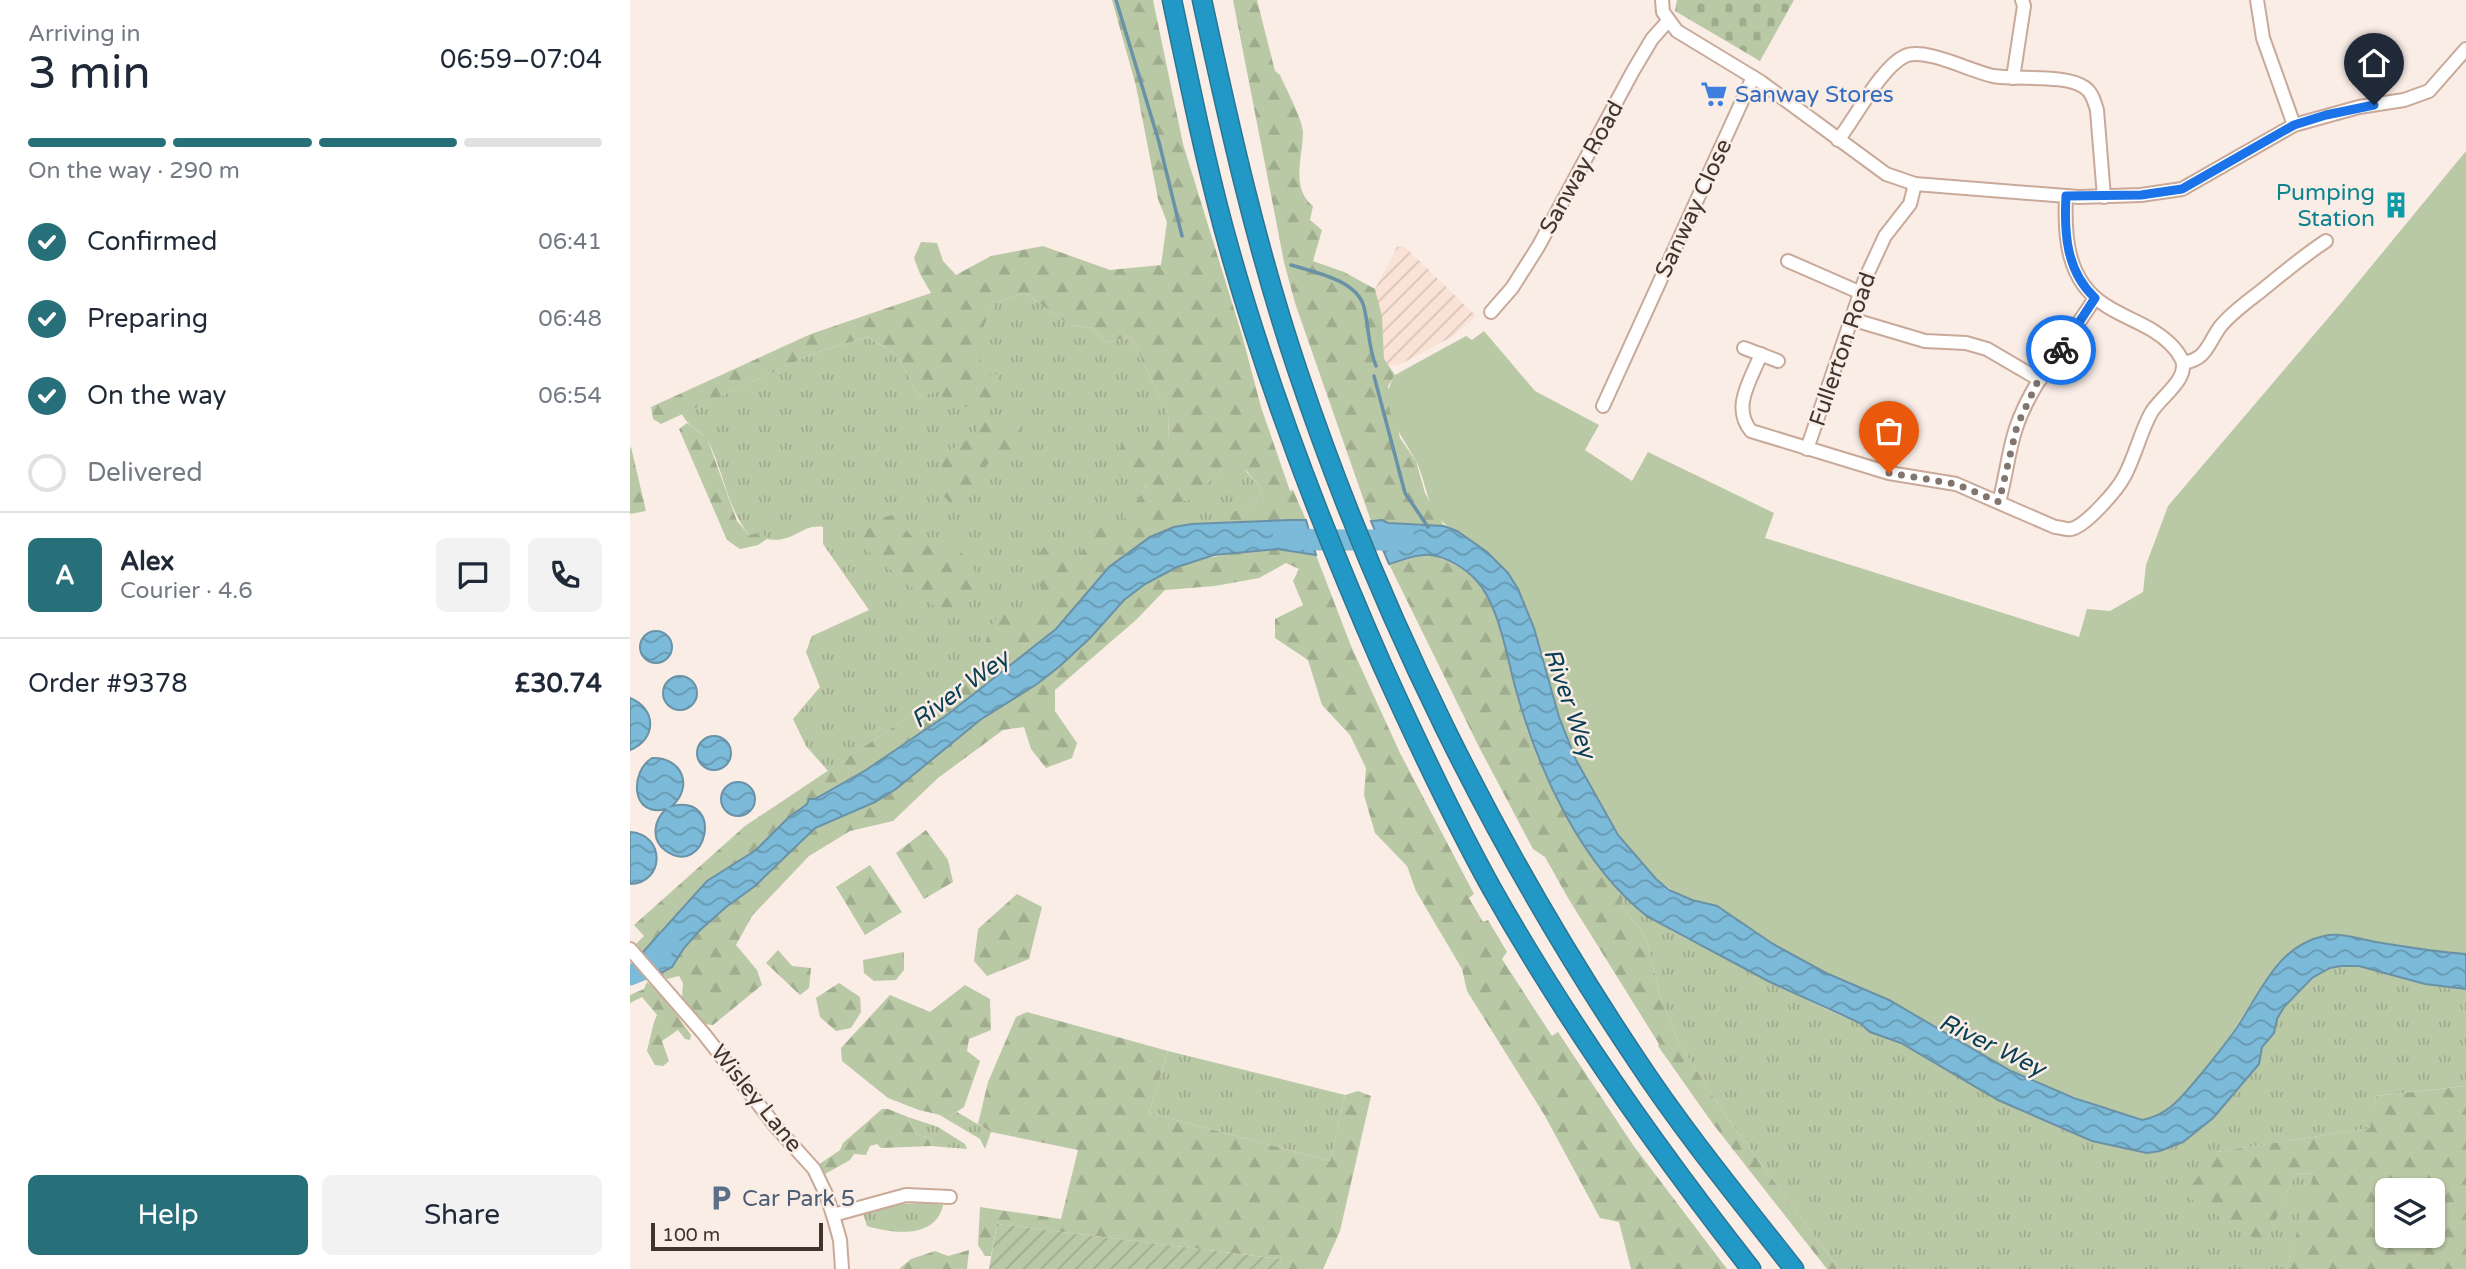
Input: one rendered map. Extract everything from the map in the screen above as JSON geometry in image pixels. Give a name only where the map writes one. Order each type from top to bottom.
[{"type":"highway","points":[[1172,0],[1230,252],[1281,413],[1337,563],[1425,760],[1492,889],[1554,992],[1672,1164],[1751,1269]]},
{"type":"highway","points":[[1202,0],[1234,147],[1276,300],[1306,394],[1370,564],[1460,757],[1582,974],[1636,1059],[1695,1142],[1794,1269]]},
{"type":"street","points":[[1662,0],[1662,12],[1685,36],[1753,77],[1886,174],[1915,184],[2066,196],[2141,195],[2182,189],[2294,125],[2360,107],[2417,97],[2428,91],[2466,49]]},
{"type":"street","points":[[2013,78],[2024,6],[2022,0]]},
{"type":"street","points":[[2257,0],[2263,38],[2294,125]]},
{"type":"street","name":"Sanway Road","points":[[1491,312],[1512,288],[1531,257],[1646,50],[1668,21]]},
{"type":"street","points":[[1838,140],[1894,62],[1907,54],[1931,56],[1993,76],[2060,79],[2085,87],[2092,96],[2097,110],[2104,197]]},
{"type":"street","name":"Sanway Close","points":[[1603,406],[1753,77]]},
{"type":"street","name":"Fullerton Road","points":[[1915,184],[1910,204],[1875,254],[1807,449],[1889,473],[1956,484],[2055,527],[2071,529],[2096,511],[2124,478],[2144,426],[2155,405],[2181,376],[2183,363]]},
{"type":"street","points":[[2066,196],[2066,229],[2071,260],[2083,287],[2095,298],[2161,335],[2175,349],[2183,363],[2197,360],[2221,325],[2237,310],[2304,256],[2326,242]]},
{"type":"street","points":[[1788,261],[1860,292]]},
{"type":"street","points":[[1999,502],[2017,426],[2040,380],[2095,298]]},
{"type":"street","name":"Sanway Close","points":[[1650,301],[1662,307]]},
{"type":"street","points":[[1851,319],[1925,341],[1966,343],[1987,349],[2040,380]]},
{"type":"street","points":[[1744,348],[1778,361]]},
{"type":"street","points":[[1761,354],[1744,397],[1741,412],[1743,421],[1751,431],[1807,449]]},
{"type":"street","name":"Wisley Lane","points":[[632,951],[734,1070],[777,1128],[819,1177],[840,1240],[842,1269]]},
{"type":"street","points":[[833,1215],[898,1196],[920,1194],[950,1197]]},
{"type":"shaded area","points":[[1404,246],[1476,316],[1455,335],[1399,365],[1388,366],[1384,359],[1382,316],[1375,289],[1397,247]]},
{"type":"green space","points":[[1112,0],[1153,0],[1183,144],[1242,335],[1261,407],[1290,491],[1293,490],[1306,520],[1229,522],[1232,512],[1264,500],[1259,486],[1246,470],[1221,470],[1193,499],[1175,503],[1176,514],[1184,526],[1174,527],[1125,554],[1109,567],[1056,629],[947,715],[866,770],[801,807],[756,850],[707,882],[643,952],[636,944],[644,936],[634,925],[745,826],[986,663],[988,634],[1003,610],[1023,617],[1043,594],[1032,563],[1047,543],[1078,556],[1101,526],[1122,522],[1148,484],[1119,476],[1115,461],[1125,436],[1169,441],[1168,415],[1131,336],[1107,343],[1092,328],[1069,325],[1025,293],[996,302],[980,338],[980,355],[987,376],[997,374],[1009,390],[1003,404],[952,408],[938,391],[919,396],[896,354],[867,337],[812,354],[661,424],[653,419],[651,407],[811,334],[931,293],[914,258],[921,242],[937,243],[943,261],[956,275],[991,256],[1043,246],[1110,270],[1161,265],[1167,222],[1158,199],[1136,86]]},
{"type":"green space","points":[[1233,0],[1257,0],[1275,71],[1280,75],[1302,126],[1300,181],[1306,198],[1313,206],[1310,220],[1322,230],[1313,261],[1344,272],[1375,289],[1382,316],[1384,359],[1395,375],[1388,386],[1400,438],[1416,461],[1425,493],[1444,526],[1371,521],[1295,303],[1284,262]]},
{"type":"green space","points":[[1677,0],[1794,0],[1760,61],[1675,11]]},
{"type":"green space","points":[[2466,151],[2466,954],[2435,952],[2333,935],[2306,941],[2279,962],[2220,1051],[2179,1101],[2155,1117],[2142,1120],[2122,1114],[2011,1071],[1889,1000],[1826,973],[1773,944],[1722,909],[1679,895],[1656,879],[1618,835],[1600,806],[1576,760],[1559,717],[1457,531],[1439,518],[1433,509],[1420,469],[1389,408],[1390,386],[1395,375],[1466,336],[1472,340],[1484,331],[1535,391],[1599,425],[1585,450],[1632,481],[1648,452],[1774,513],[1765,538],[2079,637],[2087,609],[2110,611],[2143,592],[2146,565],[2168,506]]},
{"type":"green space","points":[[1025,293],[1069,325],[1092,328],[1107,343],[1131,336],[1168,415],[1169,441],[1151,479],[1104,551],[1015,641],[828,771],[806,746],[793,719],[820,687],[806,652],[812,636],[869,610],[823,544],[823,527],[809,528],[776,540],[767,539],[762,533],[749,535],[731,502],[708,441],[682,414],[812,354],[867,337],[896,354],[919,396],[986,377],[978,358],[979,332],[996,302]]},
{"type":"green space","points":[[979,421],[1022,422],[1014,448],[991,458],[971,494],[954,507],[936,488],[945,454],[976,434]]},
{"type":"green space","points":[[687,423],[707,438],[737,521],[749,535],[762,532],[767,539],[758,545],[740,549],[727,540],[679,429]]},
{"type":"green space","points":[[630,448],[646,511],[630,514]]},
{"type":"green space","points":[[1221,470],[1245,470],[1259,486],[1264,500],[1233,512],[1229,522],[1184,526],[1175,514],[1175,503],[1193,498]]},
{"type":"green space","points":[[895,514],[913,538],[920,542],[934,547],[956,545],[981,580],[964,608],[938,609],[855,540],[857,526]]},
{"type":"green space","points":[[1277,549],[1316,555],[1351,646],[1400,753],[1474,894],[1469,898],[1483,922],[1488,920],[1507,952],[1502,959],[1552,1036],[1558,1032],[1633,1145],[1727,1269],[1631,1269],[1619,1222],[1600,1218],[1545,1116],[1467,991],[1462,969],[1416,891],[1407,866],[1375,833],[1364,795],[1366,768],[1350,735],[1322,705],[1308,660],[1275,638],[1275,619],[1303,605],[1293,581],[1299,569],[1286,563],[1259,578],[1215,586],[1165,590],[1136,620],[1055,690],[1055,711],[1077,743],[1072,758],[1046,768],[1031,749],[1024,727],[1003,730],[938,778],[893,821],[850,831],[809,856],[752,916],[736,945],[757,970],[762,985],[713,1025],[704,1024],[682,999],[683,983],[679,976],[667,979],[661,973],[672,967],[699,931],[755,886],[815,828],[875,802],[896,789],[980,720],[1037,684],[1091,637],[1124,600],[1145,584],[1196,560],[1252,550]]},
{"type":"green space","points":[[1429,554],[1465,570],[1482,587],[1496,616],[1524,720],[1542,768],[1579,835],[1625,896],[1620,905],[1642,932],[1648,945],[1661,1000],[1679,1043],[1725,1115],[1839,1269],[1827,1269],[1713,1124],[1658,1046],[1545,857],[1533,849],[1478,745],[1389,564]]},
{"type":"green space","points":[[926,830],[948,860],[953,882],[924,899],[896,853]]},
{"type":"green space","points":[[870,865],[902,912],[865,935],[836,887]]},
{"type":"green space","points":[[1017,894],[1042,907],[1029,959],[987,976],[974,961],[978,929]]},
{"type":"green space","points":[[1625,896],[1670,930],[1819,1006],[1860,1023],[1870,1032],[1901,1043],[1998,1100],[2092,1141],[2147,1153],[2183,1142],[2213,1118],[2258,1064],[2262,1047],[2273,1033],[2284,1007],[2312,978],[2330,968],[2341,966],[2359,966],[2424,984],[2466,989],[2466,1086],[2376,1096],[2371,1128],[2217,1152],[2265,1244],[2295,1174],[2315,1173],[2286,1269],[1839,1269],[1725,1115],[1679,1043],[1661,1000],[1648,945],[1642,932],[1620,905]]},
{"type":"green space","points":[[778,950],[792,966],[811,968],[809,988],[800,995],[766,963]]},
{"type":"green space","points":[[904,952],[904,970],[896,980],[874,981],[864,973],[863,960]]},
{"type":"green space","points":[[647,982],[661,993],[691,1035],[690,1040],[685,1039],[678,1030],[662,1041],[669,1061],[663,1066],[655,1065],[647,1051],[657,1015],[642,997],[630,1003],[630,995],[644,989]]},
{"type":"green space","points":[[839,983],[860,997],[861,1012],[851,1028],[836,1031],[820,1017],[816,998]]},
{"type":"green space","points":[[965,985],[990,999],[991,1030],[969,1039],[967,1051],[980,1061],[964,1107],[949,1117],[919,1110],[888,1098],[842,1061],[841,1048],[890,995],[930,1012]]},
{"type":"green space","points":[[1027,1012],[1168,1051],[1149,1113],[1330,1161],[1345,1095],[1358,1091],[1371,1096],[1340,1231],[1323,1269],[1283,1269],[1280,1259],[997,1224],[991,1256],[985,1256],[978,1245],[980,1207],[1061,1219],[1078,1150],[991,1132],[978,1124],[988,1082],[1016,1017]]},
{"type":"green space","points":[[1168,1051],[1345,1095],[1330,1161],[1149,1113]]},
{"type":"green space","points":[[2466,1086],[2466,1269],[2286,1269],[2314,1173],[2295,1174],[2265,1245],[2184,1195],[2217,1152],[2370,1128],[2376,1096]]},
{"type":"green space","points":[[882,1109],[908,1117],[917,1135],[932,1138],[931,1146],[881,1148],[877,1144],[870,1146],[866,1155],[854,1154],[850,1160],[825,1174],[818,1165],[840,1150],[843,1143]]},
{"type":"green space","points":[[957,1112],[991,1132],[985,1149],[980,1139],[938,1114],[949,1117]]},
{"type":"green space","points":[[908,1117],[938,1127],[965,1144],[967,1149],[931,1146],[932,1138],[917,1135]]},
{"type":"green space","points":[[901,1204],[943,1205],[939,1216],[923,1229],[912,1231],[889,1231],[867,1226],[863,1213]]},
{"type":"green space","points":[[997,1224],[1280,1259],[1283,1269],[989,1269]]},
{"type":"green space","points":[[969,1250],[967,1269],[899,1269],[911,1259],[935,1251],[948,1256]]},
{"type":"water","points":[[1306,520],[1316,555],[1277,549],[1214,555],[1177,567],[1145,584],[1124,600],[1060,666],[980,720],[896,789],[875,802],[815,828],[755,886],[699,931],[672,967],[661,973],[643,952],[707,881],[756,850],[788,818],[807,804],[809,799],[815,799],[866,770],[947,715],[1056,629],[1109,567],[1150,537],[1174,527],[1192,524]]},
{"type":"water","points":[[1382,520],[1388,523],[1444,526],[1457,531],[1487,552],[1508,573],[1518,589],[1534,628],[1559,717],[1576,760],[1618,835],[1656,879],[1669,890],[1692,900],[1717,906],[1773,944],[1826,973],[1889,1000],[2011,1071],[2074,1098],[2142,1120],[2151,1118],[2179,1100],[2214,1059],[2284,958],[2296,948],[2324,936],[2343,935],[2466,954],[2466,989],[2425,984],[2359,966],[2330,968],[2312,978],[2284,1007],[2277,1019],[2274,1033],[2262,1047],[2259,1064],[2213,1118],[2183,1142],[2147,1153],[2092,1141],[1998,1100],[1901,1043],[1870,1032],[1860,1023],[1770,982],[1648,917],[1624,896],[1602,871],[1565,814],[1536,752],[1496,617],[1484,590],[1461,567],[1436,556],[1420,555],[1389,564],[1371,521]]},
{"type":"water","points":[[656,631],[667,636],[672,647],[667,658],[656,663],[645,658],[640,647],[645,636]]},
{"type":"water","points":[[680,676],[692,681],[697,693],[692,705],[680,710],[668,705],[663,693],[668,681]]},
{"type":"water","points":[[630,698],[645,709],[650,724],[645,739],[630,750]]},
{"type":"water","points":[[714,736],[726,741],[731,753],[726,765],[714,770],[702,765],[697,753],[702,741]]},
{"type":"water","points":[[652,758],[671,762],[682,774],[682,790],[672,806],[689,806],[699,812],[704,822],[700,846],[691,854],[680,857],[661,846],[656,830],[666,809],[654,810],[646,807],[640,800],[637,782],[645,764]]},
{"type":"water","points":[[738,782],[750,787],[755,799],[750,811],[738,816],[726,811],[721,799],[726,787]]},
{"type":"water","points":[[630,832],[642,835],[650,841],[657,858],[650,876],[642,882],[630,884]]},
{"type":"waterway","points":[[1116,0],[1159,142],[1182,236]]},
{"type":"waterway","points":[[1291,265],[1334,278],[1360,298],[1376,366]]},
{"type":"waterway","points":[[1374,376],[1405,493],[1428,527]]},
{"type":"waterway","name":"River Wey","points":[[1283,538],[1405,540]]},
{"type":"waterway","name":"River Wey","points":[[630,975],[645,969],[669,940]]},
{"type":"way so far","points":[[1889,473],[1956,484],[1999,502],[2009,453],[2026,403],[2061,350]]},
{"type":"place","name":"Sanway Stores","points":[[1714,94]]},
{"type":"place","name":"Pumping Station","points":[[2396,205]]},
{"type":"place","name":"Car Park 5","points":[[721,1198]]},
{"type":"route","points":[[2061,350],[2095,298],[2083,287],[2071,260],[2066,229],[2066,196],[2141,195],[2182,189],[2294,125],[2374,105]]}]
